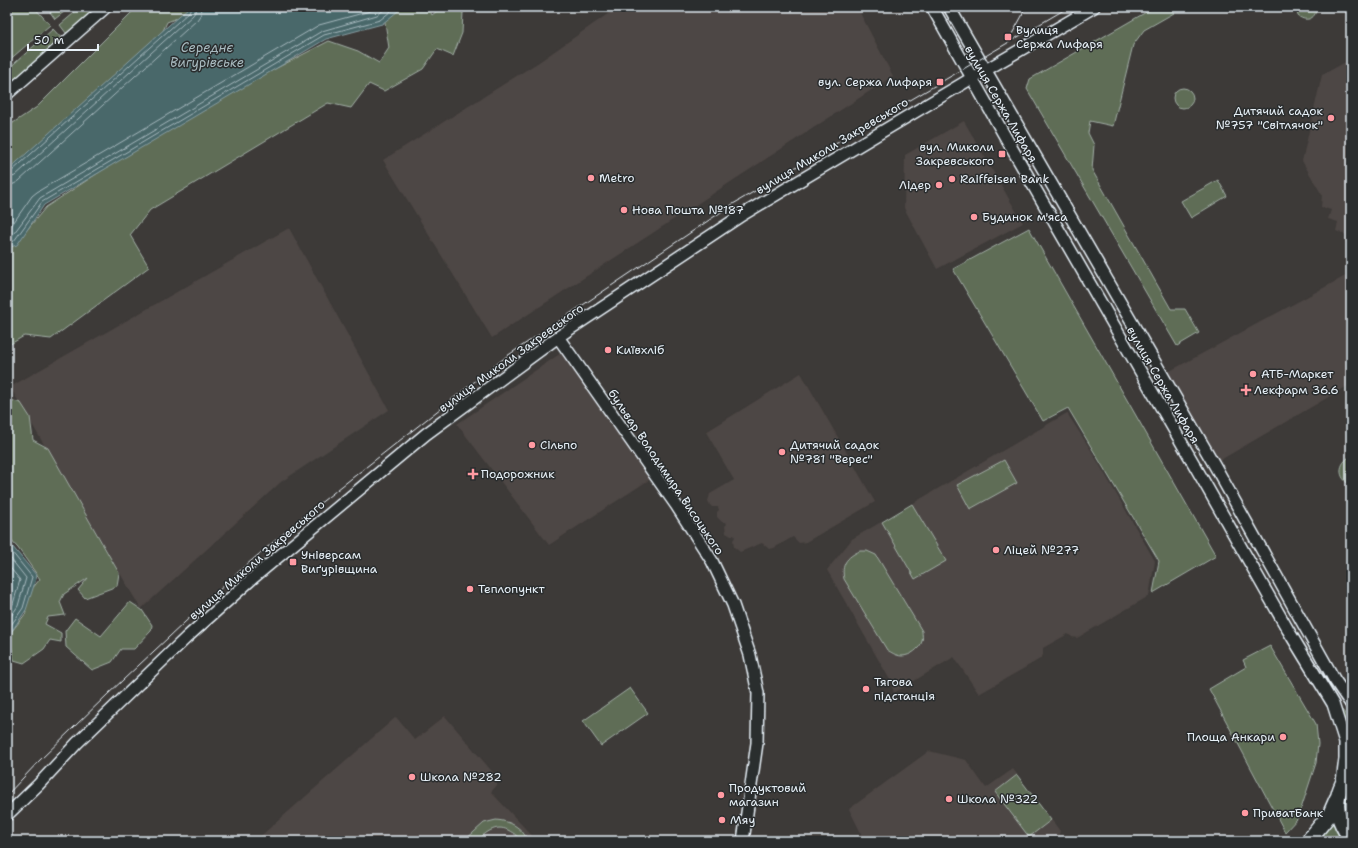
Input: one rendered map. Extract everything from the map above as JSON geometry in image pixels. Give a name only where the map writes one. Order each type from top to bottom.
[{"type":"main road","points":[[1308,841],[1330,814],[1342,782],[1351,769]]},
{"type":"main road","points":[[1337,797],[1338,809],[1343,828],[1351,839]]},
{"type":"street","points":[[7,94],[106,7]]},
{"type":"street","name":"вулиця Сержа Лифаря","points":[[932,7],[1288,630],[1333,704],[1345,742],[1345,759],[1342,782]]},
{"type":"street","name":"вулиця Сержа Лифаря","points":[[949,7],[1215,466],[1334,679],[1351,704]]},
{"type":"street","name":"вулиця Миколи Закревського","points":[[7,815],[38,785],[77,743],[180,644],[254,577],[426,434],[558,337],[742,215],[1094,7]]},
{"type":"street","name":"бульвар Володимира Висоцького","points":[[558,337],[688,524],[712,561],[733,605],[750,655],[758,693],[757,743],[743,841]]},
{"type":"shaded area","points":[[620,7],[857,7],[893,76],[492,338],[383,160],[539,62]]},
{"type":"shaded area","name":"Дитячий садок №757 \"Світлячок\"","points":[[1351,59],[1351,243],[1345,242],[1346,235],[1336,231],[1338,222],[1328,219],[1331,210],[1321,207],[1322,195],[1302,161],[1322,75]]},
{"type":"shaded area","points":[[964,121],[1023,223],[937,269],[904,208],[905,155]]},
{"type":"shaded area","points":[[289,228],[389,410],[281,482],[141,609],[10,387]]},
{"type":"shaded area","points":[[1351,273],[1351,384],[1217,462],[1168,372]]},
{"type":"shaded area","points":[[564,351],[652,478],[549,545],[457,424]]},
{"type":"shaded area","name":"Дитячий садок №781 \"Верес\"","points":[[801,373],[875,502],[806,542],[799,543],[793,537],[774,548],[769,549],[762,543],[740,552],[734,547],[734,535],[731,536],[726,533],[726,522],[722,522],[717,517],[717,512],[719,510],[718,507],[712,507],[708,501],[710,494],[734,480],[706,432]]},
{"type":"shaded area","name":"Ліцей №277","points":[[1067,413],[1091,450],[1155,561],[1149,596],[1077,638],[1068,634],[1043,648],[1043,655],[1040,659],[979,694],[954,657],[894,693],[890,680],[827,570],[852,539]]},
{"type":"shaded area","name":"Школа №282","points":[[445,716],[495,775],[497,785],[491,792],[537,841],[255,841],[396,717],[415,740]]},
{"type":"shaded area","name":"Школа №322","points":[[929,751],[966,760],[986,788],[1013,769],[1060,831],[1057,841],[857,841],[861,833],[849,809]]},
{"type":"shaded area","points":[[192,834],[220,838],[223,841],[185,841]]},
{"type":"green space","points":[[7,7],[34,7],[50,25],[7,62]]},
{"type":"green space","points":[[56,7],[70,7],[55,19],[50,12]]},
{"type":"green space","points":[[81,7],[102,7],[71,34],[66,33],[60,25]]},
{"type":"green space","points":[[137,7],[206,7],[167,22],[150,59],[7,192],[7,127],[37,107]]},
{"type":"green space","points":[[395,7],[428,7],[432,15],[442,7],[455,7],[463,12],[462,33],[453,56],[437,49],[423,69],[384,91],[369,84],[351,108],[328,103],[150,210],[130,235],[149,267],[51,339],[24,336],[7,346],[7,248],[16,243],[46,207],[190,113],[329,41],[358,51],[379,63],[389,48],[384,16]]},
{"type":"green space","points":[[1155,7],[1170,7],[1174,13],[1144,30],[1133,45],[1113,126],[1090,121],[1088,133],[1094,145],[1092,170],[1171,309],[1185,309],[1199,333],[1177,346],[1027,89],[1030,79]]},
{"type":"green space","points":[[1296,7],[1316,7],[1316,11],[1313,17],[1305,19],[1298,16]]},
{"type":"green space","points":[[53,29],[63,40],[7,89],[7,70]]},
{"type":"green space","points":[[1183,88],[1190,91],[1193,98],[1190,105],[1183,108],[1176,105],[1173,98],[1176,91]]},
{"type":"green space","points":[[1218,180],[1227,196],[1191,218],[1181,201]]},
{"type":"green space","points":[[1029,228],[1216,556],[1153,593],[1159,561],[1068,408],[1043,421],[953,269]]},
{"type":"green space","points":[[7,399],[21,403],[30,417],[33,440],[48,448],[119,573],[117,586],[85,598],[78,590],[88,578],[64,594],[60,602],[65,615],[48,617],[45,624],[61,633],[61,642],[50,640],[44,649],[24,663],[14,660],[9,635],[26,613],[23,600],[40,579],[18,548],[7,536]]},
{"type":"green space","points":[[1351,456],[1351,485],[1346,482],[1341,475],[1341,470],[1344,462]]},
{"type":"green space","points":[[1004,460],[1017,483],[970,509],[957,485]]},
{"type":"green space","points":[[912,504],[946,561],[915,579],[882,522]]},
{"type":"green space","points":[[860,551],[867,551],[876,555],[922,631],[921,644],[917,649],[905,656],[896,655],[887,650],[844,579],[843,570],[846,562],[851,556]]},
{"type":"green space","points":[[130,602],[142,610],[152,625],[151,631],[134,649],[121,649],[112,662],[92,670],[66,647],[65,631],[75,618],[101,636]]},
{"type":"green space","points":[[1270,646],[1316,724],[1318,744],[1316,763],[1298,818],[1285,832],[1209,689],[1246,667],[1243,660]]},
{"type":"green space","points":[[630,688],[648,713],[601,746],[583,721]]},
{"type":"green space","points":[[1338,706],[1351,720],[1351,758],[1348,760]]},
{"type":"green space","points":[[1017,775],[1051,820],[1029,837],[995,792]]},
{"type":"green space","points":[[1351,780],[1351,827],[1346,816],[1345,804]]},
{"type":"green space","points":[[496,820],[511,823],[519,828],[528,841],[520,841],[517,836],[508,830],[499,828],[491,830],[476,841],[464,841],[484,823]]},
{"type":"green space","points":[[1333,823],[1342,841],[1319,841]]},
{"type":"water","name":"Середнє Вигурівське","points":[[189,7],[403,7],[382,24],[326,39],[44,205],[17,245],[7,248],[7,171]]},
{"type":"water","points":[[7,540],[37,576],[26,610],[7,638]]},
{"type":"tram line","points":[[1012,34],[1022,16],[1025,7]]},
{"type":"tram line","points":[[1047,7],[1060,7]]},
{"type":"tram line","points":[[7,795],[39,761],[108,694],[245,566],[309,512],[507,356],[733,204],[1069,7]]},
{"type":"place","name":"Вулиця Сержа Лифаря","points":[[1008,37]]},
{"type":"place","name":"вул. Сержа Лифаря","points":[[940,82]]},
{"type":"place","name":"Дитячий садок №757 \"Світлячок\"","points":[[1331,118]]},
{"type":"place","name":"вул. Миколи Закревського","points":[[1002,154]]},
{"type":"place","name":"Metro","points":[[591,178]]},
{"type":"place","name":"Raiffeisen Bank","points":[[952,179]]},
{"type":"place","name":"Лідер","points":[[939,185]]},
{"type":"place","name":"Нова Пошта №187","points":[[624,210]]},
{"type":"place","name":"Будинок м'яса","points":[[974,217]]},
{"type":"place","name":"Київхліб","points":[[608,350]]},
{"type":"place","name":"АТБ-Маркет","points":[[1253,374]]},
{"type":"place","name":"Лекфарм 36.6","points":[[1246,390]]},
{"type":"place","name":"Сільпо","points":[[532,445]]},
{"type":"place","name":"Дитячий садок №781 \"Верес\"","points":[[782,452]]},
{"type":"place","name":"Подорожник","points":[[473,474]]},
{"type":"place","name":"Ліцей №277","points":[[996,550]]},
{"type":"place","name":"Універсам Виґурівщина","points":[[293,562]]},
{"type":"place","name":"Теплопункт","points":[[470,589]]},
{"type":"place","name":"Тягова пiдстанцiя","points":[[866,689]]},
{"type":"place","name":"Площа Анкари","points":[[1283,737]]},
{"type":"place","name":"Школа №282","points":[[412,777]]},
{"type":"place","name":"Продуктовий магазин","points":[[721,795]]},
{"type":"place","name":"Школа №322","points":[[949,799]]},
{"type":"place","name":"ПриватБанк","points":[[1245,813]]},
{"type":"place","name":"Мяу","points":[[722,820]]}]
